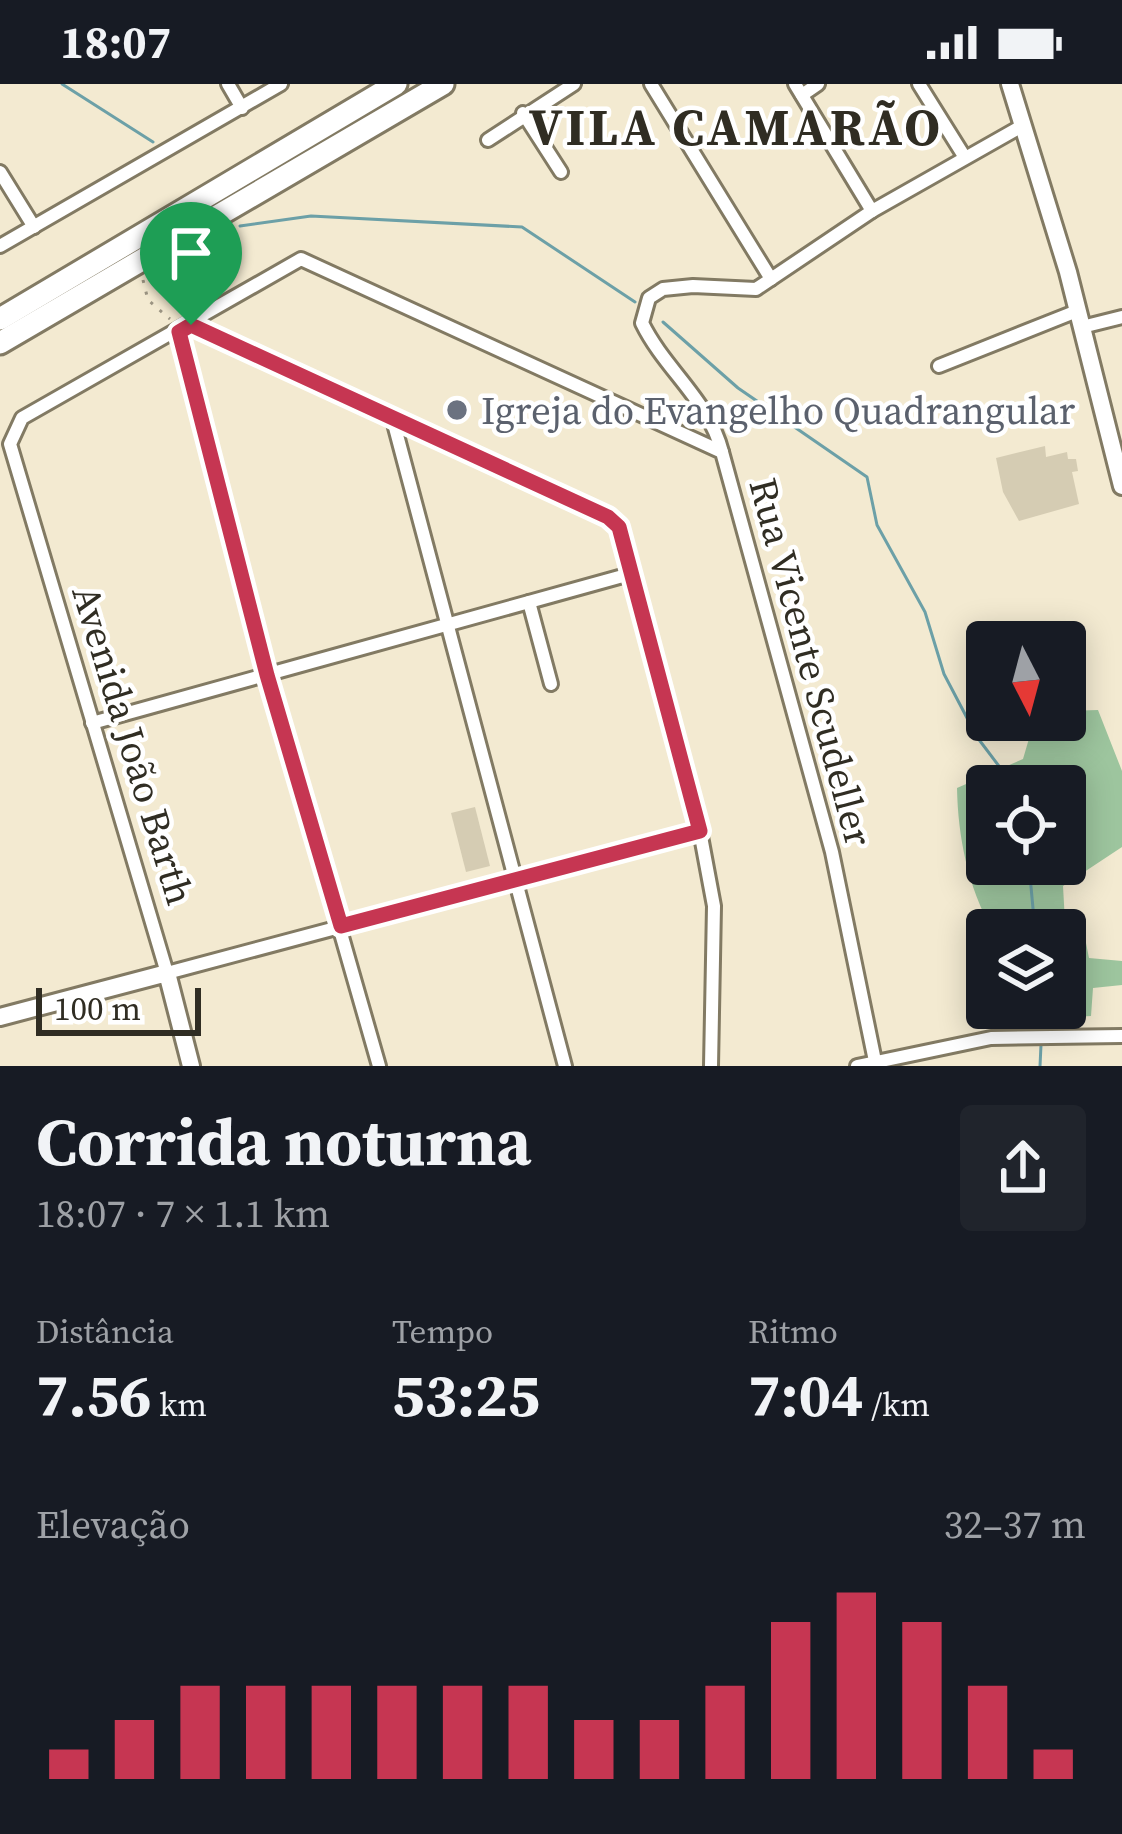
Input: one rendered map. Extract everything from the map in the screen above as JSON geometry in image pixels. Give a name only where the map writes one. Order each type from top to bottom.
[{"type":"highway","points":[[3,337],[395,84]]},
{"type":"highway","points":[[3,337],[443,84]]},
{"type":"main road","points":[[1010,84],[1080,319],[1122,486]]},
{"type":"main road","points":[[0,1017],[167,973]]},
{"type":"main road","name":"Avenida João Barth","points":[[167,973],[191,1066]]},
{"type":"street","points":[[227,84],[242,108]]},
{"type":"street","points":[[0,246],[280,84]]},
{"type":"street","points":[[488,140],[574,84]]},
{"type":"street","points":[[651,84],[771,279]]},
{"type":"street","points":[[818,84],[798,89],[872,211]]},
{"type":"street","points":[[919,84],[964,156]]},
{"type":"street","points":[[523,113],[561,172]]},
{"type":"street","points":[[722,452],[713,418],[656,351],[642,323],[649,298],[663,290],[756,289],[872,211],[1022,126]]},
{"type":"street","points":[[0,172],[34,226]]},
{"type":"street","name":"Rua Vicente Scudeller","points":[[185,328],[301,259],[722,452],[832,852],[875,1060]]},
{"type":"street","points":[[939,366],[1080,319],[1122,316]]},
{"type":"street","points":[[185,328],[608,517],[619,527],[700,831],[713,906],[711,1066]]},
{"type":"street","points":[[185,328],[267,675],[379,1066]]},
{"type":"street","name":"Avenida João Barth","points":[[167,973],[10,444],[22,418],[185,328]]},
{"type":"street","points":[[393,420],[565,1066]]},
{"type":"street","points":[[92,723],[630,574]]},
{"type":"street","points":[[529,602],[551,684]]},
{"type":"street","points":[[167,973],[700,831]]},
{"type":"street","points":[[857,1066],[991,1038],[1122,1036]]},
{"type":"path","points":[[148,254],[143,274],[148,300],[185,328]]},
{"type":"green space","points":[[1086,710],[1098,710],[1122,771],[1122,847],[1086,871],[1086,765],[1009,765],[1023,759],[1028,741],[1086,741]]},
{"type":"green space","points":[[966,784],[966,861],[960,825],[957,788]]},
{"type":"green space","points":[[974,885],[1065,885],[1064,909],[983,909]]},
{"type":"green space","points":[[1086,943],[1089,958],[1122,961],[1122,985],[1093,988],[1091,1016],[1086,1016]]},
{"type":"building","points":[[1045,446],[1046,457],[1067,452],[1068,459],[1076,459],[1078,471],[1072,472],[1079,504],[1019,521],[1003,492],[996,458]]},
{"type":"building","points":[[475,807],[490,866],[466,872],[451,813]]},
{"type":"waterway","points":[[62,84],[153,142]]},
{"type":"waterway","points":[[240,226],[311,216],[522,227],[635,302]]},
{"type":"waterway","points":[[663,322],[738,388],[867,477],[877,525],[925,612],[944,674],[977,737],[998,765]]},
{"type":"waterway","points":[[1031,885],[1033,909]]},
{"type":"waterway","points":[[1040,1066],[1041,1045]]},
{"type":"place","name":"Igreja do Evangelho Quadrangular","points":[[457,410]]},
{"type":"district","name":"VILA CAMARÃO","points":[[736,127]]},
{"type":"route","points":[[191,325],[608,517],[619,527],[700,831],[341,926],[267,675],[179,332],[191,325]]}]
